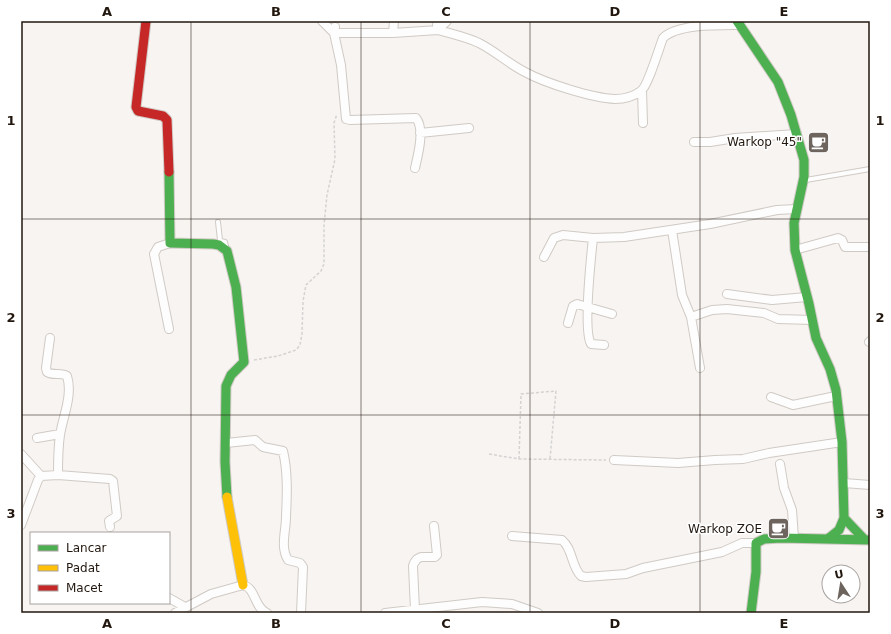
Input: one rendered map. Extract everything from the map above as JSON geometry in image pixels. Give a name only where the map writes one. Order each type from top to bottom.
[{"type":"main road","points":[[146,21],[136,107],[138,111],[163,116],[167,120],[169,144],[170,243],[219,245],[227,251],[236,287],[244,362],[231,375],[226,386],[227,495],[243,585]]},
{"type":"main road","points":[[738,23],[778,82],[791,114],[804,160],[805,169],[794,223],[794,250],[807,297],[816,338],[830,369],[836,396],[842,442],[844,518],[841,528],[837,533],[829,538]]},
{"type":"main road","points":[[844,518],[855,530],[867,539]]},
{"type":"main road","points":[[751,613],[756,572],[756,543],[764,539],[867,539]]},
{"type":"street","points":[[322,21],[333,27],[342,28],[428,28],[439,26],[447,21]]},
{"type":"street","points":[[644,123],[642,90],[663,38],[667,33],[680,29],[738,23]]},
{"type":"street","points":[[439,26],[489,48],[500,57],[525,72],[576,91],[614,99],[625,98],[642,90]]},
{"type":"street","points":[[333,27],[341,65],[346,118],[350,120],[416,118],[420,133],[419,150],[415,168]]},
{"type":"street","points":[[420,133],[470,128]]},
{"type":"street","points":[[694,142],[710,142],[735,138],[797,134]]},
{"type":"street","points":[[544,257],[554,238],[568,234],[593,238],[624,237],[710,224],[777,210],[796,208]]},
{"type":"street","points":[[672,230],[682,295],[691,317],[700,368]]},
{"type":"street","points":[[593,238],[588,306],[590,342],[591,344],[604,345]]},
{"type":"street","points":[[794,250],[838,238],[842,240],[845,247],[870,247]]},
{"type":"street","points":[[169,329],[154,254],[158,247],[170,243]]},
{"type":"street","points":[[727,294],[772,300],[807,297]]},
{"type":"street","points":[[568,323],[573,306],[577,304],[612,314]]},
{"type":"street","points":[[691,317],[712,310],[727,309],[764,313],[778,319],[812,320]]},
{"type":"street","points":[[50,338],[46,368],[47,372],[50,374],[64,374],[67,376],[68,380],[68,396],[60,434],[58,475]]},
{"type":"street","points":[[771,397],[793,405],[836,396]]},
{"type":"street","points":[[37,438],[60,434]]},
{"type":"street","points":[[226,443],[255,440],[263,447],[283,451],[286,474],[284,555],[288,560],[300,563],[303,567],[301,613]]},
{"type":"street","points":[[614,460],[678,463],[744,458],[842,442]]},
{"type":"street","points":[[21,454],[41,476]]},
{"type":"street","points":[[780,464],[784,488],[792,510],[794,538]]},
{"type":"street","points":[[41,476],[58,475],[110,479],[113,481],[117,516],[109,521],[110,526]]},
{"type":"street","points":[[21,524],[38,480],[41,476]]},
{"type":"street","points":[[844,483],[870,485]]},
{"type":"street","points":[[415,610],[413,566],[417,559],[421,557],[434,557],[437,555],[434,526]]},
{"type":"street","points":[[512,536],[562,540],[566,543],[569,549],[577,572],[581,576],[586,577],[626,574],[643,568],[722,552],[742,543],[756,543]]},
{"type":"street","points":[[175,613],[211,594],[243,585],[247,586],[251,590],[264,612]]},
{"type":"street","points":[[170,599],[185,607]]},
{"type":"street","points":[[385,613],[432,610],[482,602],[502,602],[538,613]]},
{"type":"lane","points":[[803,180],[870,169]]},
{"type":"lane","points":[[218,222],[220,240],[221,242],[225,242],[227,251]]},
{"type":"path","points":[[244,362],[278,356],[296,350],[300,345],[302,334],[303,301],[306,286],[321,271],[324,264],[324,225],[326,202],[335,159],[334,123],[338,112]]},
{"type":"path","points":[[519,459],[521,394],[556,391],[550,459]]},
{"type":"path","points":[[488,454],[519,459],[614,460]]},
{"type":"traffic: fast","points":[[737,21],[778,82],[791,115],[804,160],[804,177],[794,223],[795,250],[816,338],[830,369],[836,390],[842,442],[844,518],[839,530],[829,538]]},
{"type":"traffic: fast","points":[[169,172],[170,243],[219,245],[227,251],[236,287],[244,362],[231,375],[226,386],[225,462],[227,497]]},
{"type":"traffic: fast","points":[[844,518],[864,539]]},
{"type":"traffic: fast","points":[[751,613],[756,572],[756,543],[764,539],[781,538],[870,540]]},
{"type":"traffic: slow","points":[[227,497],[243,585]]},
{"type":"traffic: jam","points":[[146,21],[136,107],[138,111],[163,116],[167,120],[169,172]]},
{"type":"place","name":"Warkop \"45\"","points":[[818,142]]},
{"type":"place","name":"Warkop ZOE","points":[[778,529]]}]
